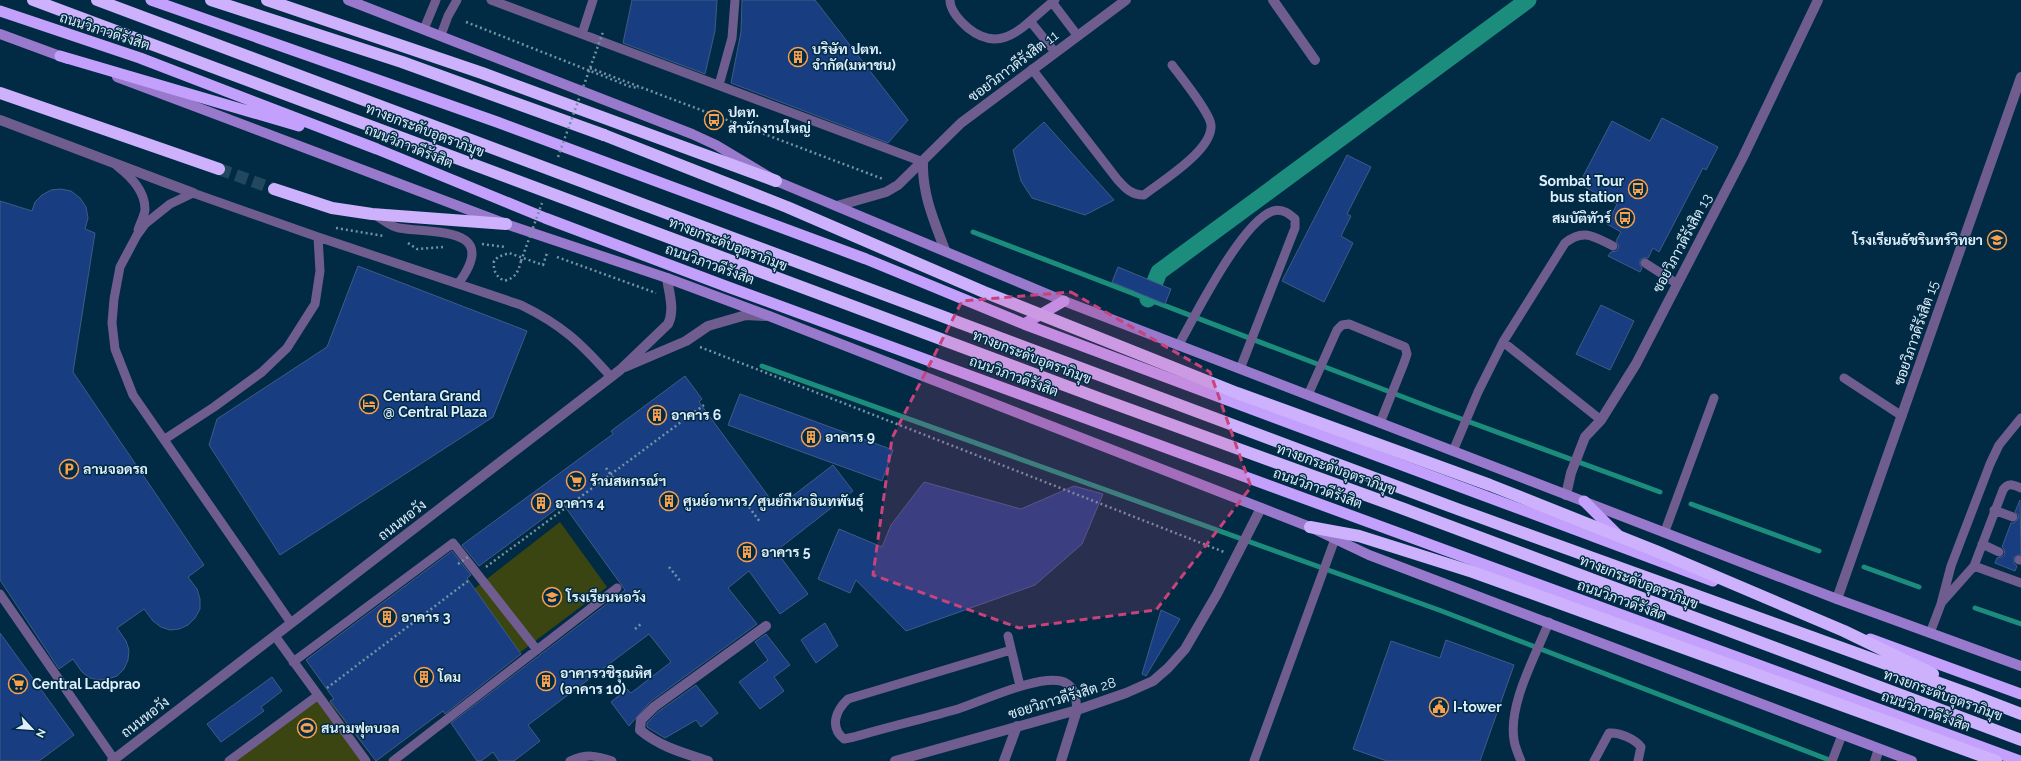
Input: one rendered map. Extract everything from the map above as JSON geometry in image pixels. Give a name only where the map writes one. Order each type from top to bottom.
[{"type":"highway","name":"ทางยกระดับอุตราภิมุข","points":[[33,0],[1104,400],[1411,512],[2021,740]]},
{"type":"highway","name":"ทางยกระดับอุตราภิมุข","points":[[97,0],[1445,504],[2021,714]]},
{"type":"highway","points":[[151,0],[497,122],[866,259],[1024,324],[1636,553],[2021,694]]},
{"type":"highway","points":[[211,0],[402,62],[604,135],[787,207],[984,292],[1237,393],[1490,485],[1656,550],[1844,631],[1972,695]]},
{"type":"highway","points":[[267,0],[567,104],[776,181]]},
{"type":"highway","name":"ถนนวิภาวดีรังสิต","points":[[0,11],[140,58],[377,149],[545,218],[2020,761]]},
{"type":"highway","points":[[60,56],[377,149]]},
{"type":"highway","points":[[0,93],[219,169]]},
{"type":"highway","points":[[274,189],[332,208],[372,214],[506,224]]},
{"type":"highway","points":[[1024,324],[1064,301]]},
{"type":"highway","points":[[1584,501],[1636,553]]},
{"type":"highway","points":[[1310,527],[1359,536],[1473,572],[1546,600],[1996,761]]},
{"type":"main road","points":[[348,0],[692,134],[716,145],[776,181],[945,250],[1064,301],[1566,495],[1665,531],[1837,599],[2021,666]]},
{"type":"main road","name":"ถนนวิภาวดีรังสิต","points":[[0,34],[506,224],[667,278],[769,316],[1310,527],[1370,555],[1912,761]]},
{"type":"street","name":"ซอยวิภาวดีรังสิต 11","points":[[837,206],[886,192],[898,185],[961,123],[1077,35],[1126,0]]},
{"type":"street","points":[[1273,0],[1315,60]]},
{"type":"street","name":"ซอยวิภาวดีรังสิต 13","points":[[1566,495],[1571,473],[1585,437],[1601,420],[1636,364],[1676,283],[1743,157],[1818,0]]},
{"type":"street","name":"ซอยวิภาวดีรังสิต 15","points":[[1837,599],[2021,76]]},
{"type":"street","points":[[0,120],[193,192]]},
{"type":"street","points":[[923,162],[922,177],[927,202],[945,250]]},
{"type":"street","name":"ถนนหอวัง","points":[[113,760],[620,370],[668,324],[672,310],[667,278]]},
{"type":"street","points":[[620,370],[686,341],[708,326],[746,315],[769,316]]},
{"type":"street","name":"ซอยวิภาวดีรังสิต 28","points":[[901,760],[1077,710],[1126,693],[1153,681],[1168,668],[1185,649],[1197,630],[1261,508]]},
{"type":"street","points":[[708,761],[664,746],[650,738],[640,730],[642,720],[654,707],[766,626]]},
{"type":"street","points":[[1061,761],[1077,710]]},
{"type":"street","points":[[1004,761],[1017,726]]},
{"type":"street","points":[[1874,761],[1880,749]]},
{"type":"lane","points":[[424,29],[436,0]]},
{"type":"lane","points":[[441,35],[448,16],[457,0]]},
{"type":"lane","points":[[491,0],[923,162]]},
{"type":"lane","points":[[582,34],[593,0]]},
{"type":"lane","points":[[719,85],[732,38],[735,0]]},
{"type":"lane","points":[[950,0],[956,16],[965,26],[986,39],[1006,38],[1054,1],[1077,35]]},
{"type":"lane","points":[[1030,21],[1055,52]]},
{"type":"lane","points":[[1032,69],[1117,179],[1126,189],[1136,195],[1144,195],[1190,159],[1205,144],[1210,131],[1211,124],[1206,113],[1172,65]]},
{"type":"lane","points":[[113,162],[131,177],[141,192],[145,209],[137,235]]},
{"type":"lane","points":[[291,623],[134,395],[115,349],[112,323],[114,299],[120,267],[137,235],[145,224],[170,204],[193,192],[318,238],[521,304],[545,316],[582,344],[611,376]]},
{"type":"lane","points":[[1178,346],[1225,263],[1248,232],[1273,211],[1281,210],[1289,213],[1295,219],[1295,228],[1240,369]]},
{"type":"lane","points":[[372,214],[398,228],[447,232],[465,240],[471,250],[472,259],[468,270],[458,284]]},
{"type":"lane","points":[[1453,451],[1478,392],[1503,342],[1565,243],[1574,236],[1584,234],[1593,236],[1614,246]]},
{"type":"lane","points":[[165,439],[214,407],[262,372],[287,348],[316,304],[320,271],[318,238]]},
{"type":"lane","points":[[1645,263],[1676,283]]},
{"type":"lane","points":[[1308,395],[1338,330],[1342,325],[1349,324],[1405,348],[1407,354],[1380,422]]},
{"type":"lane","points":[[1503,342],[1601,420]]},
{"type":"lane","points":[[1844,378],[1902,416]]},
{"type":"lane","points":[[1665,531],[1714,398]]},
{"type":"lane","points":[[1930,634],[1941,604],[1951,566],[1990,464],[1999,445],[2021,418]]},
{"type":"lane","points":[[1941,604],[1974,566],[1994,510],[2006,485],[2014,485],[2021,488]]},
{"type":"lane","points":[[1994,510],[2013,517]]},
{"type":"lane","points":[[1254,761],[1335,539]]},
{"type":"lane","points":[[293,662],[453,543],[537,650]]},
{"type":"lane","points":[[1982,544],[1999,552]]},
{"type":"lane","points":[[1974,566],[2021,584]]},
{"type":"lane","points":[[393,761],[617,588]]},
{"type":"lane","points":[[0,594],[113,760]]},
{"type":"lane","points":[[1521,761],[1513,734],[1518,699],[1549,622]]},
{"type":"lane","points":[[275,636],[317,696],[366,761]]},
{"type":"lane","points":[[1008,636],[1020,686]]},
{"type":"lane","points":[[1011,650],[848,699],[837,711],[835,722],[840,736],[844,739],[854,737],[958,709],[1020,686],[1040,682],[1059,681],[1066,683],[1073,690],[1077,710]]},
{"type":"lane","points":[[229,761],[317,696]]},
{"type":"lane","points":[[1594,761],[1605,738],[1609,733],[1614,732],[1638,743],[1641,747],[1638,761]]},
{"type":"lane","points":[[1832,761],[1842,735]]},
{"type":"lane","points":[[570,761],[587,755],[600,756],[612,761]]},
{"type":"path","points":[[466,22],[631,87],[644,88]]},
{"type":"path","points":[[603,32],[590,68],[898,185]]},
{"type":"path","points":[[521,261],[518,271],[513,278],[504,281],[497,277],[493,268],[494,261],[504,253],[509,252],[543,265],[547,253],[656,293],[662,297]]},
{"type":"path","points":[[686,341],[1236,557]]},
{"type":"path","points":[[317,696],[704,405]]},
{"type":"path","points":[[606,468],[614,479]]},
{"type":"path","points":[[749,507],[760,522]]},
{"type":"path","points":[[458,564],[468,557]]},
{"type":"path","points":[[669,567],[681,582]]},
{"type":"path","points":[[635,629],[641,624]]},
{"type":"highlighted area","points":[[1071,292],[1210,372],[1251,487],[1156,610],[1019,628],[873,575],[892,438],[962,301]]},
{"type":"green space","name":"โดม","points":[[560,522],[607,587],[376,761],[329,702]]},
{"type":"green space","name":"สนามฟุตบอล","points":[[317,696],[364,761],[229,761]]},
{"type":"building","points":[[632,0],[717,0],[715,31],[705,74],[623,43]]},
{"type":"building","name":"บริษัท ปตท. จำกัด(มหาชน)","points":[[742,0],[815,0],[908,120],[888,143],[731,83],[741,32]]},
{"type":"building","points":[[1662,118],[1718,147],[1706,170],[1703,168],[1659,252],[1653,248],[1648,258],[1643,258],[1640,260],[1640,265],[1642,268],[1640,272],[1608,256],[1611,252],[1617,251],[1619,246],[1616,241],[1621,232],[1607,224],[1617,204],[1579,184],[1612,121],[1650,141]]},
{"type":"building","points":[[1044,122],[1114,200],[1085,215],[1032,198],[1021,181],[1013,150]]},
{"type":"building","points":[[1347,155],[1371,167],[1347,214],[1351,216],[1341,236],[1353,243],[1324,302],[1282,281]]},
{"type":"building","name":"ลานจอดรถ","points":[[61,189],[71,191],[80,198],[86,207],[88,218],[85,229],[95,233],[73,372],[204,565],[188,577],[197,589],[200,599],[200,609],[195,618],[188,625],[179,629],[170,630],[161,627],[153,621],[144,609],[117,628],[126,641],[129,650],[128,660],[124,669],[117,676],[99,680],[90,678],[82,672],[73,659],[59,669],[0,580],[0,201],[32,211],[35,202],[42,195],[51,190]]},
{"type":"building","name":"Centara Grand @ Central Plaza","points":[[358,266],[527,331],[493,417],[280,555],[209,445],[217,419],[327,347]]},
{"type":"building","points":[[1118,267],[1171,289],[1165,304],[1112,282]]},
{"type":"building","points":[[1601,305],[1634,321],[1610,370],[1576,354]]},
{"type":"building","points":[[685,376],[702,399],[699,402],[777,508],[833,465],[853,491],[776,551],[808,594],[780,614],[749,571],[728,588],[757,624],[650,702],[629,726],[611,702],[627,689],[631,693],[671,662],[649,634],[528,725],[540,741],[514,761],[499,761],[493,752],[481,761],[477,761],[451,723],[625,590],[563,504],[479,566],[462,545],[613,434],[611,431]]},
{"type":"building","name":"อาคาร 9","points":[[740,394],[893,450],[882,481],[728,425]]},
{"type":"building","points":[[924,482],[1021,509],[1074,486],[1103,494],[1082,544],[1035,585],[906,631],[856,580],[850,593],[818,579],[839,529],[882,547],[891,525]]},
{"type":"building","points":[[2020,500],[2021,554],[2014,557],[2014,563],[2017,566],[2015,571],[1995,563],[1997,558],[2002,557],[2005,554],[2002,547],[2011,523],[2014,523],[2018,519],[2019,516],[2015,512]]},
{"type":"building","name":"โดม","points":[[452,551],[471,575],[467,578],[521,654],[445,714],[443,711],[376,761],[330,701],[334,699],[306,660]]},
{"type":"building","points":[[1161,610],[1180,619],[1146,676],[1142,674]]},
{"type":"building","points":[[825,623],[838,646],[816,663],[801,640]]},
{"type":"building","name":"Central Ladprao","points":[[0,633],[74,735],[39,761],[0,761]]},
{"type":"building","points":[[766,634],[790,665],[774,677],[784,691],[760,709],[739,682],[768,660],[755,642]]},
{"type":"building","points":[[1446,640],[1514,665],[1480,761],[1387,761],[1353,749],[1391,641],[1440,658]]},
{"type":"building","points":[[272,677],[282,691],[261,707],[264,711],[221,742],[207,724]]},
{"type":"building","points":[[696,685],[718,713],[701,727],[696,720],[665,738],[647,727],[647,723],[658,712]]},
{"type":"waterway","points":[[1148,299],[1159,272],[1528,0]]},
{"type":"waterway","points":[[973,232],[1437,410],[1660,492]]},
{"type":"waterway","points":[[762,366],[1439,610],[1832,761]]},
{"type":"waterway","points":[[1691,504],[1819,551]]},
{"type":"waterway","points":[[1864,567],[1919,587]]},
{"type":"waterway","points":[[1975,608],[2021,624]]},
{"type":"tunnel","points":[[219,169],[274,189]]},
{"type":"place","name":"บริษัท ปตท. จำกัด(มหาชน)","points":[[798,57]]},
{"type":"place","name":"ปตท. สำนักงานใหญ่","points":[[714,120]]},
{"type":"place","name":"Sombat Tour bus station","points":[[1638,189]]},
{"type":"place","name":"สมบัติทัวร์","points":[[1625,218]]},
{"type":"place","name":"โรงเรียนธัชรินทร์วิทยา","points":[[1997,240]]},
{"type":"place","name":"Centara Grand @ Central Plaza","points":[[369,404]]},
{"type":"place","name":"อาคาร 6","points":[[657,415]]},
{"type":"place","name":"อาคาร 9","points":[[811,437]]},
{"type":"place","name":"ลานจอดรถ","points":[[69,469]]},
{"type":"place","name":"ร้านสหกรณ์ฯ","points":[[576,481]]},
{"type":"place","name":"ศูนย์อาหาร/ศูนย์กีฬาอินทพันธุ์","points":[[669,501]]},
{"type":"place","name":"อาคาร 4","points":[[541,503]]},
{"type":"place","name":"อาคาร 5","points":[[747,552]]},
{"type":"place","name":"โรงเรียนหอวัง","points":[[552,597]]},
{"type":"place","name":"อาคาร 3","points":[[387,617]]},
{"type":"place","name":"โดม","points":[[424,677]]},
{"type":"place","name":"อาคารวชิรุณหิศ (อาคาร 10)","points":[[546,681]]},
{"type":"place","name":"Central Ladprao","points":[[18,684]]},
{"type":"place","name":"I-tower","points":[[1439,707]]},
{"type":"place","name":"สนามฟุตบอล","points":[[307,728]]}]
